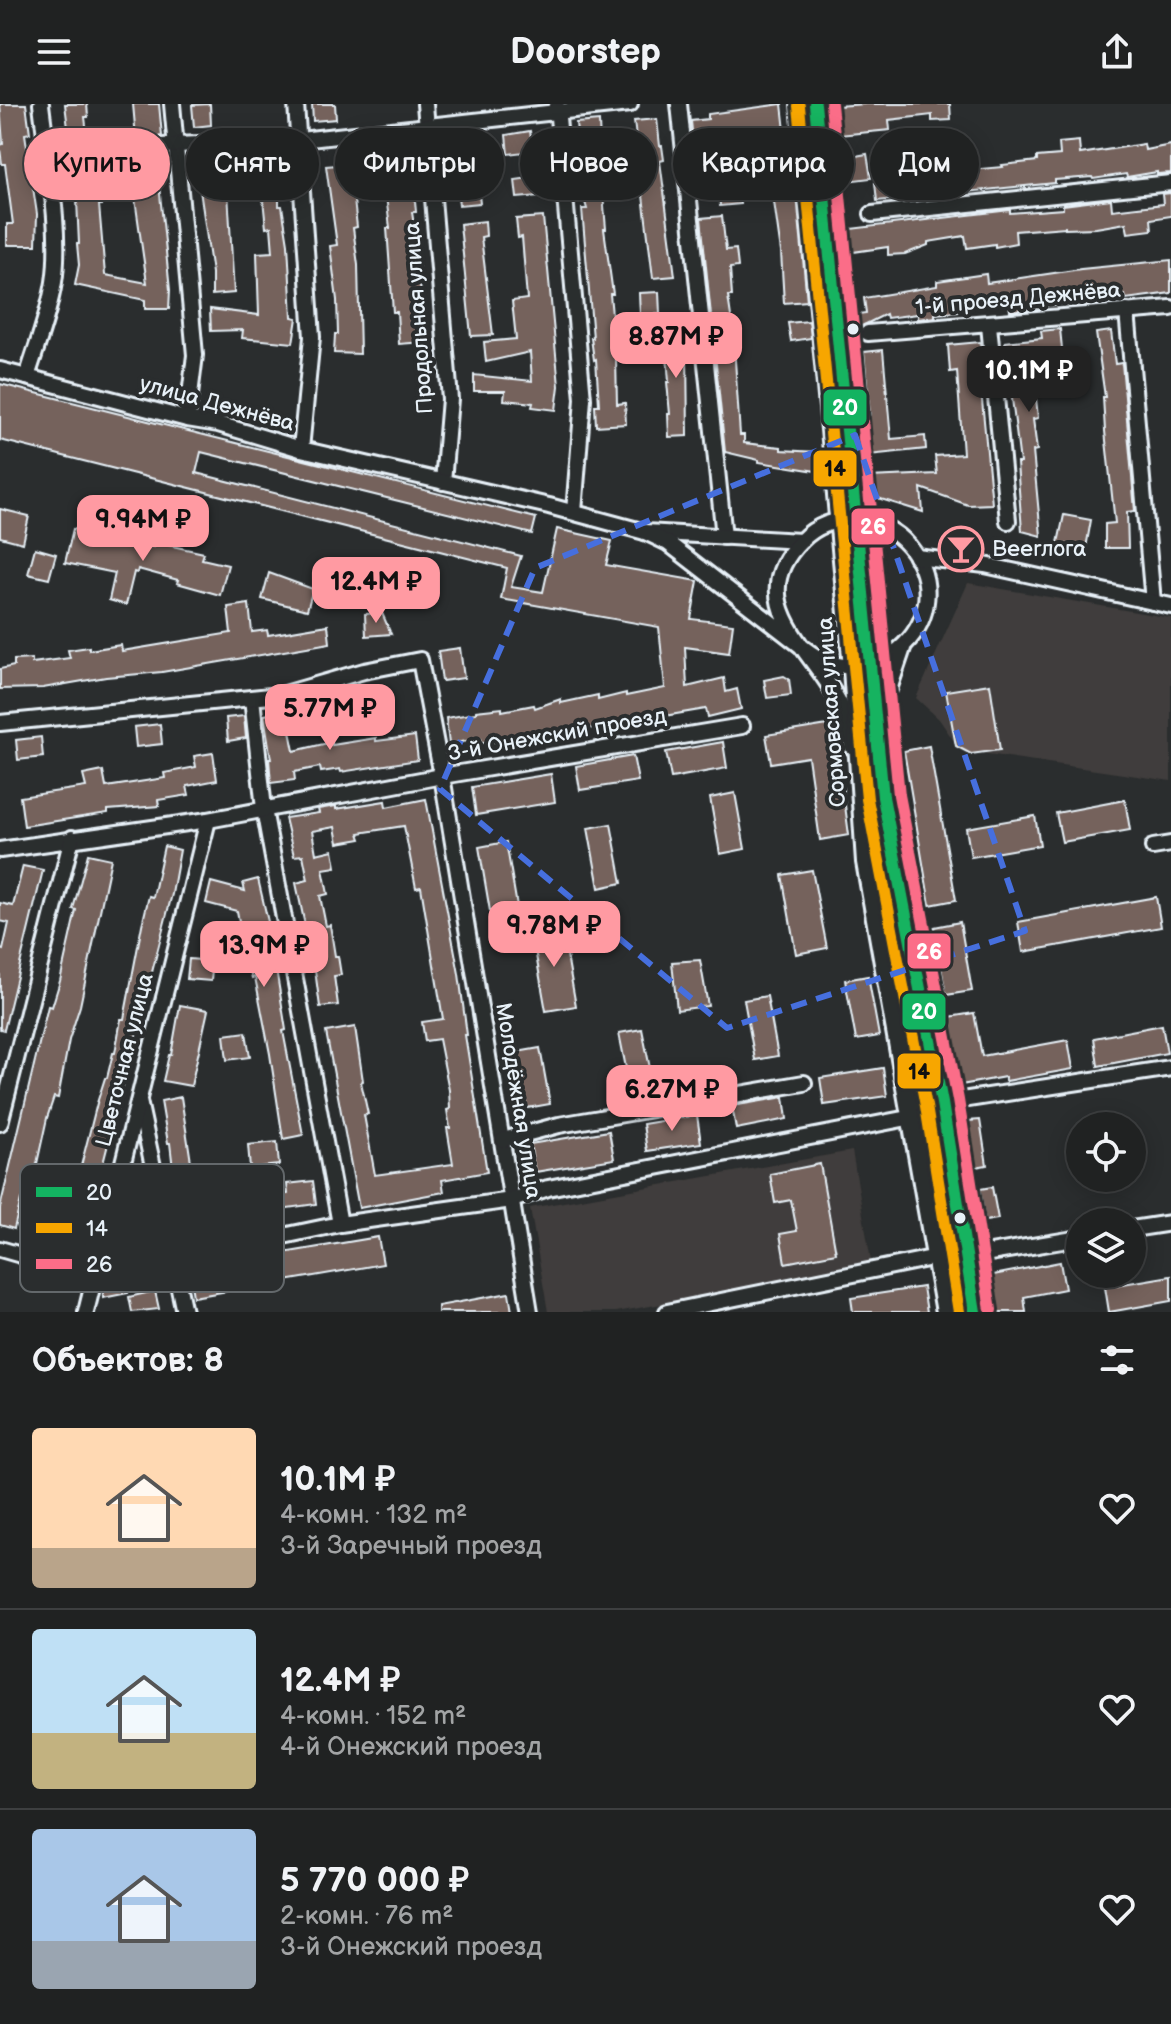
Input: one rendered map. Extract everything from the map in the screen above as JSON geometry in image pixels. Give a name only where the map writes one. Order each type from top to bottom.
[{"type":"highway","name":"Сормовская улица","points":[[916,972],[942,1103],[975,1312]]},
{"type":"main road","name":"Сормовская улица","points":[[801,104],[849,520]]},
{"type":"main road","name":"Сормовская улица","points":[[815,104],[862,667],[862,796],[866,862],[946,1312]]},
{"type":"main road","name":"Сормовская улица","points":[[862,667],[876,728],[890,839],[916,972]]},
{"type":"street","points":[[41,104],[44,128]]},
{"type":"street","points":[[172,104],[195,355],[187,419]]},
{"type":"street","points":[[296,104],[299,128]]},
{"type":"street","name":"Продольная улица","points":[[425,104],[427,128]]},
{"type":"street","points":[[427,128],[557,108],[630,104]]},
{"type":"street","points":[[679,104],[724,537]]},
{"type":"street","points":[[557,108],[583,399],[574,512]]},
{"type":"street","points":[[170,145],[186,145]]},
{"type":"street","points":[[872,214],[1171,183]]},
{"type":"street","points":[[27,377],[49,310],[55,279],[56,243],[52,200]]},
{"type":"street","points":[[301,449],[312,337],[304,200]]},
{"type":"street","name":"Продольная улица","points":[[433,200],[450,399],[443,482]]},
{"type":"street","name":"1-й проезд Дежнёва","points":[[868,333],[1171,308]]},
{"type":"street","points":[[1127,311],[1153,602]]},
{"type":"street","points":[[989,325],[1008,521]]},
{"type":"street","name":"улица Дежнёва","points":[[0,370],[187,419],[218,424],[301,449],[574,512],[645,532],[801,541]]},
{"type":"street","points":[[645,532],[668,543],[805,649],[827,663],[862,667],[891,657],[903,647],[917,629],[925,608],[924,578],[907,543],[888,528],[849,520],[817,529],[801,541],[785,565],[779,592],[784,621],[791,633],[805,649],[836,695],[845,716],[862,796]]},
{"type":"street","points":[[916,557],[985,565],[1171,606]]},
{"type":"street","points":[[876,728],[886,690],[903,647]]},
{"type":"street","name":"Молодёжная улица","points":[[252,698],[281,695],[364,671],[420,660],[530,1312]]},
{"type":"street","points":[[0,723],[252,698],[264,809],[340,1224]]},
{"type":"street","name":"3-й Онежский проезд","points":[[0,850],[208,820],[442,776],[742,726]]},
{"type":"street","name":"Цветочная улица","points":[[121,1164],[208,820]]},
{"type":"street","points":[[0,1123],[72,838]]},
{"type":"street","points":[[865,843],[890,839]]},
{"type":"street","points":[[1153,847],[1171,844]]},
{"type":"street","points":[[942,1103],[1171,1068]]},
{"type":"street","points":[[503,1140],[559,1125],[804,1083]]},
{"type":"street","points":[[138,1096],[152,1164]]},
{"type":"street","points":[[284,1237],[340,1224],[512,1200],[548,1188],[913,1117]]},
{"type":"street","points":[[1146,1227],[1171,1223]]},
{"type":"street","points":[[966,1257],[1066,1240]]},
{"type":"street","points":[[0,1249],[20,1255]]},
{"type":"street","points":[[667,1312],[937,1257]]},
{"type":"street","name":"Цветочная улица","points":[[86,1312],[90,1292]]},
{"type":"street","points":[[180,1292],[184,1312]]},
{"type":"highlighted area","points":[[855,435],[1025,931],[727,1028],[440,789],[535,568]]},
{"type":"shaded area","points":[[968,583],[1171,618],[1171,781],[960,750],[939,719],[916,698]]},
{"type":"shaded area","points":[[852,1151],[872,1267],[616,1312],[548,1312],[530,1208]]},
{"type":"building","points":[[0,104],[26,104],[29,128],[24,128],[24,200],[35,200],[36,245],[7,245],[7,224],[13,224],[0,149],[3,144]]},
{"type":"building","points":[[65,104],[87,104],[86,128],[68,128]]},
{"type":"building","points":[[133,104],[159,104],[161,128],[135,128]]},
{"type":"building","points":[[210,104],[211,125],[194,127],[192,105]]},
{"type":"building","points":[[312,104],[335,104],[336,119],[313,121]]},
{"type":"building","points":[[782,104],[785,128],[692,128],[691,121],[708,119],[708,114]]},
{"type":"building","points":[[950,104],[951,120],[932,121],[932,115],[889,120],[890,128],[870,128],[870,132],[854,134],[854,128],[839,128],[837,106]]},
{"type":"building","points":[[657,119],[675,276],[653,278],[644,200],[657,200],[657,128],[635,128],[634,121]]},
{"type":"building","points":[[599,121],[599,128],[577,128],[576,123]]},
{"type":"building","points":[[520,133],[520,153],[508,154],[506,135]]},
{"type":"building","points":[[1079,141],[1080,154],[1144,144],[1145,150],[1171,145],[1171,173],[1055,180],[1055,183],[979,191],[979,169],[1060,155],[1059,143]]},
{"type":"building","points":[[867,154],[870,178],[854,180],[854,156]]},
{"type":"building","points":[[335,165],[335,200],[354,200],[360,354],[334,353],[335,334],[338,334],[337,300],[330,246],[337,245],[326,166]]},
{"type":"building","points":[[520,179],[520,198],[517,198],[515,180]]},
{"type":"building","points":[[1171,193],[1171,216],[1151,219],[1152,230],[1128,233],[1126,223],[1096,228],[1065,227],[1015,231],[1016,243],[995,247],[995,244],[967,248],[965,236],[928,242],[928,245],[905,254],[888,255],[888,247],[853,252],[850,229],[1010,210],[1010,213],[1063,209],[1063,205],[1111,199],[1112,210],[1163,204],[1162,194]]},
{"type":"building","points":[[77,200],[101,200],[105,275],[147,283],[135,200],[161,200],[170,290],[169,309],[145,309],[145,300],[75,285],[79,265]]},
{"type":"building","points":[[201,200],[228,200],[234,293],[212,295],[212,273]]},
{"type":"building","points":[[263,200],[279,200],[288,244],[292,317],[297,318],[293,343],[242,338],[243,330],[211,331],[210,309],[259,315],[257,253],[273,252],[271,227],[266,228]]},
{"type":"building","points":[[386,200],[415,200],[416,212],[412,212],[424,342],[399,344],[397,312],[393,312],[387,228],[390,228]]},
{"type":"building","points":[[458,200],[480,200],[480,203],[459,205]]},
{"type":"building","points":[[584,200],[604,200],[604,229],[613,294],[610,294],[617,404],[625,403],[626,424],[596,426],[595,405],[599,405],[582,209],[587,209]]},
{"type":"building","points":[[720,200],[740,200],[740,204],[720,206]]},
{"type":"building","points":[[774,200],[797,200],[807,301],[784,303]]},
{"type":"building","points":[[722,216],[726,250],[736,249],[738,267],[730,268],[732,296],[728,296],[740,435],[744,435],[744,443],[781,447],[781,450],[817,452],[816,471],[759,462],[725,452],[701,218]]},
{"type":"building","points":[[543,217],[559,386],[556,410],[532,407],[533,403],[504,400],[505,391],[474,391],[474,375],[532,381],[530,352],[486,362],[484,342],[516,339],[512,301],[527,299],[522,237],[518,238],[516,219]]},
{"type":"building","points":[[485,221],[486,236],[481,237],[493,335],[471,336],[460,224]]},
{"type":"building","points":[[1171,260],[1171,293],[1126,299],[1125,295],[1010,311],[1008,293],[957,299],[958,312],[918,319],[918,314],[887,318],[886,314],[860,327],[858,314],[866,313],[864,298],[937,286],[937,281],[986,274],[987,283]]},
{"type":"building","points":[[659,292],[660,314],[640,315],[639,293]]},
{"type":"building","points":[[680,321],[682,352],[687,351],[688,436],[669,437],[669,382],[661,323]]},
{"type":"building","points":[[809,321],[811,338],[791,341],[788,323]]},
{"type":"building","points":[[1060,329],[1063,358],[1036,360],[1038,418],[1033,419],[1037,450],[1033,451],[1041,536],[1022,531],[1017,463],[1020,463],[1005,342],[1042,338],[1041,331]]},
{"type":"building","points":[[1111,331],[1115,364],[1122,363],[1135,511],[1127,512],[1128,548],[1105,548],[1105,524],[1115,523],[1105,431],[1105,397],[1096,333]]},
{"type":"building","points":[[980,342],[982,369],[979,369],[992,504],[968,505],[921,488],[923,512],[871,496],[869,477],[937,474],[935,456],[963,454],[957,371],[950,372],[948,345]]},
{"type":"building","points":[[883,350],[891,439],[925,436],[926,449],[869,455],[867,441],[871,441],[867,416],[870,415],[864,352]]},
{"type":"building","points":[[0,384],[536,518],[532,534],[201,452],[196,473],[521,556],[511,587],[543,592],[557,529],[612,541],[606,565],[698,581],[691,619],[733,624],[729,653],[685,647],[687,687],[724,678],[726,692],[737,689],[741,709],[708,717],[706,709],[546,736],[481,743],[480,739],[449,744],[446,718],[502,708],[502,711],[534,705],[535,708],[561,699],[561,703],[598,695],[598,700],[665,688],[659,627],[501,599],[507,568],[0,440]]},
{"type":"building","points":[[0,509],[29,516],[23,543],[0,537]]},
{"type":"building","points":[[1064,515],[1091,520],[1086,548],[1058,543]]},
{"type":"building","points":[[73,529],[153,547],[154,542],[204,553],[202,559],[228,565],[220,595],[138,569],[137,573],[134,572],[126,605],[109,600],[115,573],[65,563]]},
{"type":"building","points":[[35,548],[56,554],[49,579],[28,574]]},
{"type":"building","points":[[269,573],[313,589],[307,610],[262,599]]},
{"type":"building","points":[[249,604],[252,632],[267,630],[268,635],[328,625],[330,643],[162,672],[106,677],[43,688],[0,689],[0,669],[14,666],[14,660],[32,659],[32,663],[70,658],[68,650],[121,645],[122,651],[231,633],[228,607]]},
{"type":"building","points":[[382,613],[391,634],[366,636],[365,614]]},
{"type":"building","points":[[460,648],[464,678],[442,681],[438,651]]},
{"type":"building","points":[[784,676],[789,679],[791,695],[767,698],[764,680]]},
{"type":"building","points":[[990,684],[1000,750],[971,754],[956,746],[946,691]]},
{"type":"building","points":[[386,689],[391,710],[372,715],[367,694]]},
{"type":"building","points":[[286,711],[294,751],[332,742],[332,745],[415,736],[418,760],[341,772],[340,769],[321,772],[320,767],[294,772],[295,780],[271,783],[271,759],[264,715]]},
{"type":"building","points":[[244,716],[246,738],[228,741],[226,718]]},
{"type":"building","points":[[160,724],[162,744],[136,747],[134,727]]},
{"type":"building","points":[[834,724],[849,835],[820,840],[808,757],[771,763],[766,735]]},
{"type":"building","points":[[41,737],[43,757],[18,760],[16,740]]},
{"type":"building","points":[[723,742],[727,768],[671,778],[666,752]]},
{"type":"building","points":[[929,746],[956,900],[930,905],[904,751]]},
{"type":"building","points":[[213,753],[217,780],[187,786],[189,795],[158,800],[159,806],[108,810],[108,813],[24,826],[20,797],[86,787],[83,775],[103,771],[106,787],[165,778],[164,773],[196,767],[194,756]]},
{"type":"building","points":[[633,756],[638,781],[580,790],[576,766]]},
{"type":"building","points":[[551,774],[555,802],[476,815],[472,787]]},
{"type":"building","points":[[735,793],[745,849],[720,854],[710,798]]},
{"type":"building","points":[[426,799],[459,974],[465,1035],[487,1172],[442,1180],[444,1192],[359,1208],[326,1032],[355,1027],[368,1114],[364,1115],[375,1175],[453,1164],[447,1128],[450,1128],[447,1110],[450,1109],[449,1090],[439,1039],[425,1041],[422,1022],[443,1019],[421,887],[416,888],[404,826],[359,833],[361,839],[338,843],[335,827],[312,831],[316,854],[333,850],[336,867],[323,869],[328,894],[320,896],[341,975],[334,976],[338,1005],[320,1007],[312,948],[296,883],[308,880],[303,855],[294,856],[285,818],[319,813],[318,809],[336,806],[336,809],[385,801],[386,807]]},
{"type":"building","points":[[1125,800],[1130,830],[1062,842],[1056,813]]},
{"type":"building","points":[[1035,816],[1040,845],[971,857],[966,828]]},
{"type":"building","points":[[611,824],[622,883],[599,888],[588,828]]},
{"type":"building","points":[[506,842],[518,912],[491,917],[479,847]]},
{"type":"building","points":[[164,846],[180,850],[172,894],[103,1164],[82,1164],[97,1103],[115,1053],[121,1019],[124,1019],[149,896],[153,897]]},
{"type":"building","points":[[88,854],[111,859],[58,1098],[54,1097],[47,1118],[37,1164],[20,1164],[20,1203],[14,1229],[0,1225],[0,1208],[48,1006],[52,1007],[60,981],[76,910],[73,909]]},
{"type":"building","points":[[23,866],[43,870],[4,1030],[0,1029],[0,949],[3,950],[9,923],[0,921],[0,903],[13,906]]},
{"type":"building","points":[[812,870],[827,948],[796,954],[782,875]]},
{"type":"building","points":[[258,879],[269,926],[286,1030],[283,1031],[303,1135],[283,1139],[255,977],[252,978],[247,961],[237,911],[206,903],[211,882],[245,891],[243,883]]},
{"type":"building","points":[[1156,897],[1161,927],[1023,952],[1018,922]]},
{"type":"building","points":[[960,922],[972,991],[946,995],[934,927]]},
{"type":"building","points":[[562,927],[576,1006],[546,1011],[532,933]]},
{"type":"building","points":[[189,959],[213,961],[211,981],[187,979]]},
{"type":"building","points":[[700,960],[708,1006],[677,1010],[672,962]]},
{"type":"building","points":[[868,976],[879,1036],[856,1040],[845,980]]},
{"type":"building","points":[[767,996],[778,1056],[755,1060],[744,1000]]},
{"type":"building","points":[[180,1005],[208,1010],[191,1086],[163,1081]]},
{"type":"building","points":[[974,1013],[982,1056],[1068,1040],[1073,1069],[1006,1081],[1005,1077],[961,1085],[949,1017]]},
{"type":"building","points":[[1162,1025],[1167,1053],[1098,1066],[1094,1038]]},
{"type":"building","points":[[642,1029],[654,1088],[631,1093],[619,1033]]},
{"type":"building","points":[[246,1032],[250,1057],[227,1060],[224,1035]]},
{"type":"building","points":[[540,1048],[550,1104],[527,1108],[517,1052]]},
{"type":"building","points":[[883,1068],[887,1096],[824,1105],[820,1078]]},
{"type":"building","points":[[181,1097],[191,1164],[172,1164],[161,1101]]},
{"type":"building","points":[[784,1097],[787,1119],[736,1129],[732,1106]]},
{"type":"building","points":[[697,1115],[701,1143],[647,1151],[643,1124]]},
{"type":"building","points":[[980,1120],[987,1165],[975,1167],[968,1121]]},
{"type":"building","points":[[609,1131],[614,1159],[535,1172],[530,1144]]},
{"type":"building","points":[[277,1142],[279,1164],[250,1164],[248,1145]]},
{"type":"building","points":[[820,1164],[836,1253],[785,1263],[780,1234],[797,1231],[791,1200],[775,1203],[770,1174]]},
{"type":"building","points":[[313,1181],[316,1204],[284,1208],[287,1184]]},
{"type":"building","points":[[992,1187],[998,1219],[985,1221],[980,1189]]},
{"type":"building","points":[[378,1237],[383,1264],[284,1281],[284,1253]]},
{"type":"building","points":[[1060,1262],[1065,1289],[1024,1297],[1026,1312],[995,1312],[988,1276]]},
{"type":"building","points":[[1171,1276],[1171,1301],[1109,1312],[1105,1288],[1146,1288],[1146,1280]]},
{"type":"building","points":[[923,1287],[927,1312],[853,1312],[851,1298]]},
{"type":"building","points":[[103,1292],[128,1293],[103,1298]]},
{"type":"building","points":[[155,1292],[159,1309],[132,1312],[129,1297]]},
{"type":"building","points":[[192,1292],[222,1292],[193,1297]]},
{"type":"building","points":[[509,1293],[512,1312],[438,1312],[438,1306]]},
{"type":"transit line","name":"20","points":[[815,104],[883,797],[942,1103],[975,1312]]},
{"type":"transit line","name":"26","points":[[831,104],[899,795],[958,1100],[991,1310]]},
{"type":"transit line","name":"14","points":[[799,106],[867,799],[926,1106],[959,1312]]},
{"type":"place","name":"Beerлога","points":[[961,549]]}]
